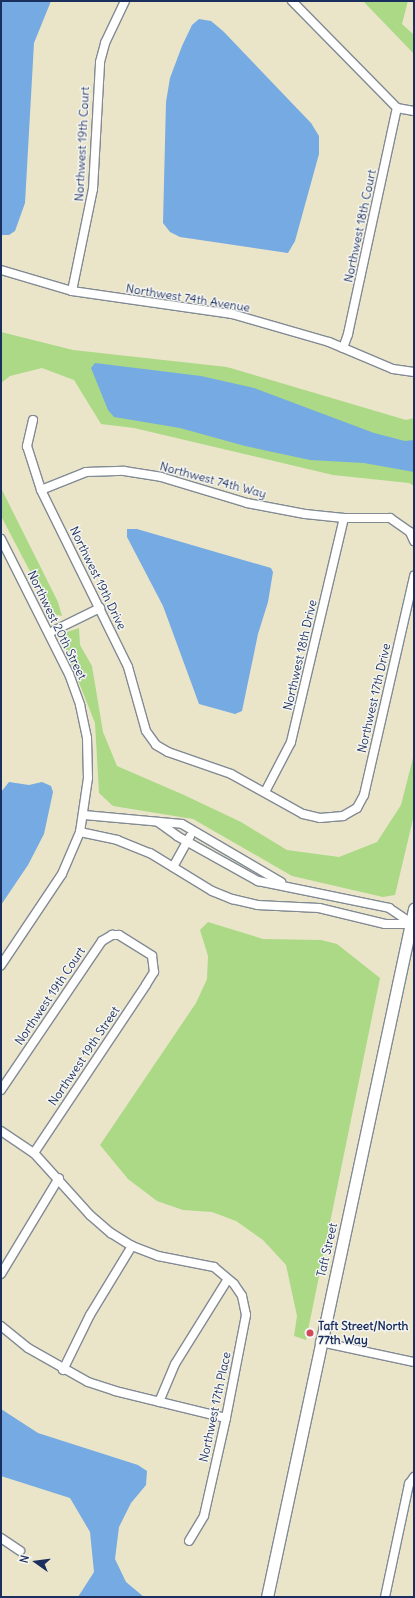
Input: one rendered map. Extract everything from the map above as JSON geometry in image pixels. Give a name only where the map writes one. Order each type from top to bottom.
[{"type":"street","name":"Northwest 19th Court","points":[[72,291],[94,189],[100,62],[106,43],[125,1]]},
{"type":"street","points":[[292,1],[397,108],[414,111]]},
{"type":"street","name":"Northwest 18th Court","points":[[343,348],[348,334],[397,108]]},
{"type":"street","name":"Northwest 74th Avenue","points":[[1,270],[72,291],[232,314],[283,327],[343,348],[392,369],[414,372]]},
{"type":"street","name":"Northwest 19th Drive","points":[[33,420],[26,446],[41,490],[128,667],[146,731],[156,745],[168,752],[231,774],[265,792]]},
{"type":"street","name":"Northwest 74th Way","points":[[41,490],[86,472],[124,471],[161,477],[247,503],[344,518],[382,517],[399,522],[410,532],[414,541]]},
{"type":"street","name":"Northwest 18th Drive","points":[[265,792],[292,742],[344,518]]},
{"type":"street","name":"Northwest 20th Street","points":[[1,539],[69,674],[80,705],[87,738],[88,778],[84,815],[80,832],[62,874],[1,965]]},
{"type":"street","name":"Northwest 17th Drive","points":[[265,792],[303,814],[320,818],[343,816],[357,808],[368,783],[414,576]]},
{"type":"street","points":[[48,633],[100,608]]},
{"type":"street","points":[[84,815],[182,824],[285,885]]},
{"type":"street","points":[[158,822],[258,881],[285,885],[389,908],[412,923]]},
{"type":"street","points":[[173,867],[193,831]]},
{"type":"street","points":[[80,832],[117,840],[150,853],[212,891],[232,899],[257,905],[319,908],[385,924],[412,923]]},
{"type":"street","name":"Taft Street","points":[[268,1597],[320,1342],[414,909]]},
{"type":"street","name":"Northwest 19th Court","points":[[1,1090],[107,937],[120,935],[147,951],[152,956],[154,972]]},
{"type":"street","name":"Northwest 19th Street","points":[[34,1153],[154,972]]},
{"type":"street","name":"Northwest 17th Place","points":[[1,1131],[34,1153],[59,1178],[90,1214],[111,1233],[132,1246],[158,1256],[203,1263],[214,1267],[228,1279],[242,1296],[246,1315],[226,1418],[204,1516],[188,1541]]},
{"type":"street","points":[[1,1274],[59,1178]]},
{"type":"street","points":[[63,1370],[93,1309],[132,1246]]},
{"type":"street","points":[[159,1402],[175,1364],[228,1279]]},
{"type":"street","points":[[1,1326],[28,1348],[63,1370],[115,1391],[226,1418]]},
{"type":"street","points":[[320,1342],[414,1362]]},
{"type":"street","points":[[385,1597],[409,1484],[414,1477]]},
{"type":"street","points":[[1,1538],[20,1551]]},
{"type":"green space","points":[[363,1],[408,1],[402,24],[414,35],[414,54]]},
{"type":"green space","points":[[1,332],[73,350],[227,367],[406,420],[414,418],[414,486],[409,483],[333,475],[134,428],[101,424],[74,380],[42,368],[10,376],[1,383]]},
{"type":"green space","points":[[1,488],[58,602],[62,616],[49,613],[45,600],[1,516]]},
{"type":"green space","points":[[79,628],[80,645],[92,666],[103,732],[117,766],[241,822],[287,850],[339,857],[377,842],[401,805],[414,754],[414,815],[395,895],[383,897],[292,876],[193,819],[113,806],[99,793],[95,723],[64,645],[64,633]]},
{"type":"green space","points":[[208,922],[263,939],[321,940],[337,944],[380,978],[306,1340],[294,1336],[297,1316],[286,1265],[263,1240],[236,1221],[212,1212],[183,1210],[157,1201],[128,1179],[100,1145],[196,1003],[207,979],[208,956],[200,930]]},
{"type":"water","points":[[1,1],[51,1],[34,43],[25,203],[15,231],[9,235],[1,235]]},
{"type":"water","points":[[199,19],[211,21],[223,31],[311,123],[319,136],[319,154],[295,241],[288,253],[180,237],[170,232],[163,223],[166,102],[170,78],[192,25]]},
{"type":"water","points":[[95,363],[201,376],[254,388],[374,433],[405,441],[414,440],[414,472],[364,463],[310,460],[245,446],[180,428],[114,417],[108,410],[91,368]]},
{"type":"water","points":[[127,529],[137,529],[271,568],[273,572],[268,602],[258,634],[242,711],[235,714],[199,704],[163,606],[127,537]]},
{"type":"water","points":[[9,782],[29,785],[42,782],[51,786],[53,792],[44,834],[28,865],[1,905],[1,792]]},
{"type":"water","points":[[1,1409],[38,1433],[138,1465],[147,1471],[146,1485],[131,1503],[119,1527],[115,1559],[126,1582],[144,1597],[78,1597],[94,1572],[90,1532],[70,1498],[1,1476]]},
{"type":"place","name":"Taft Street/North 77th Way","points":[[310,1333]]}]
